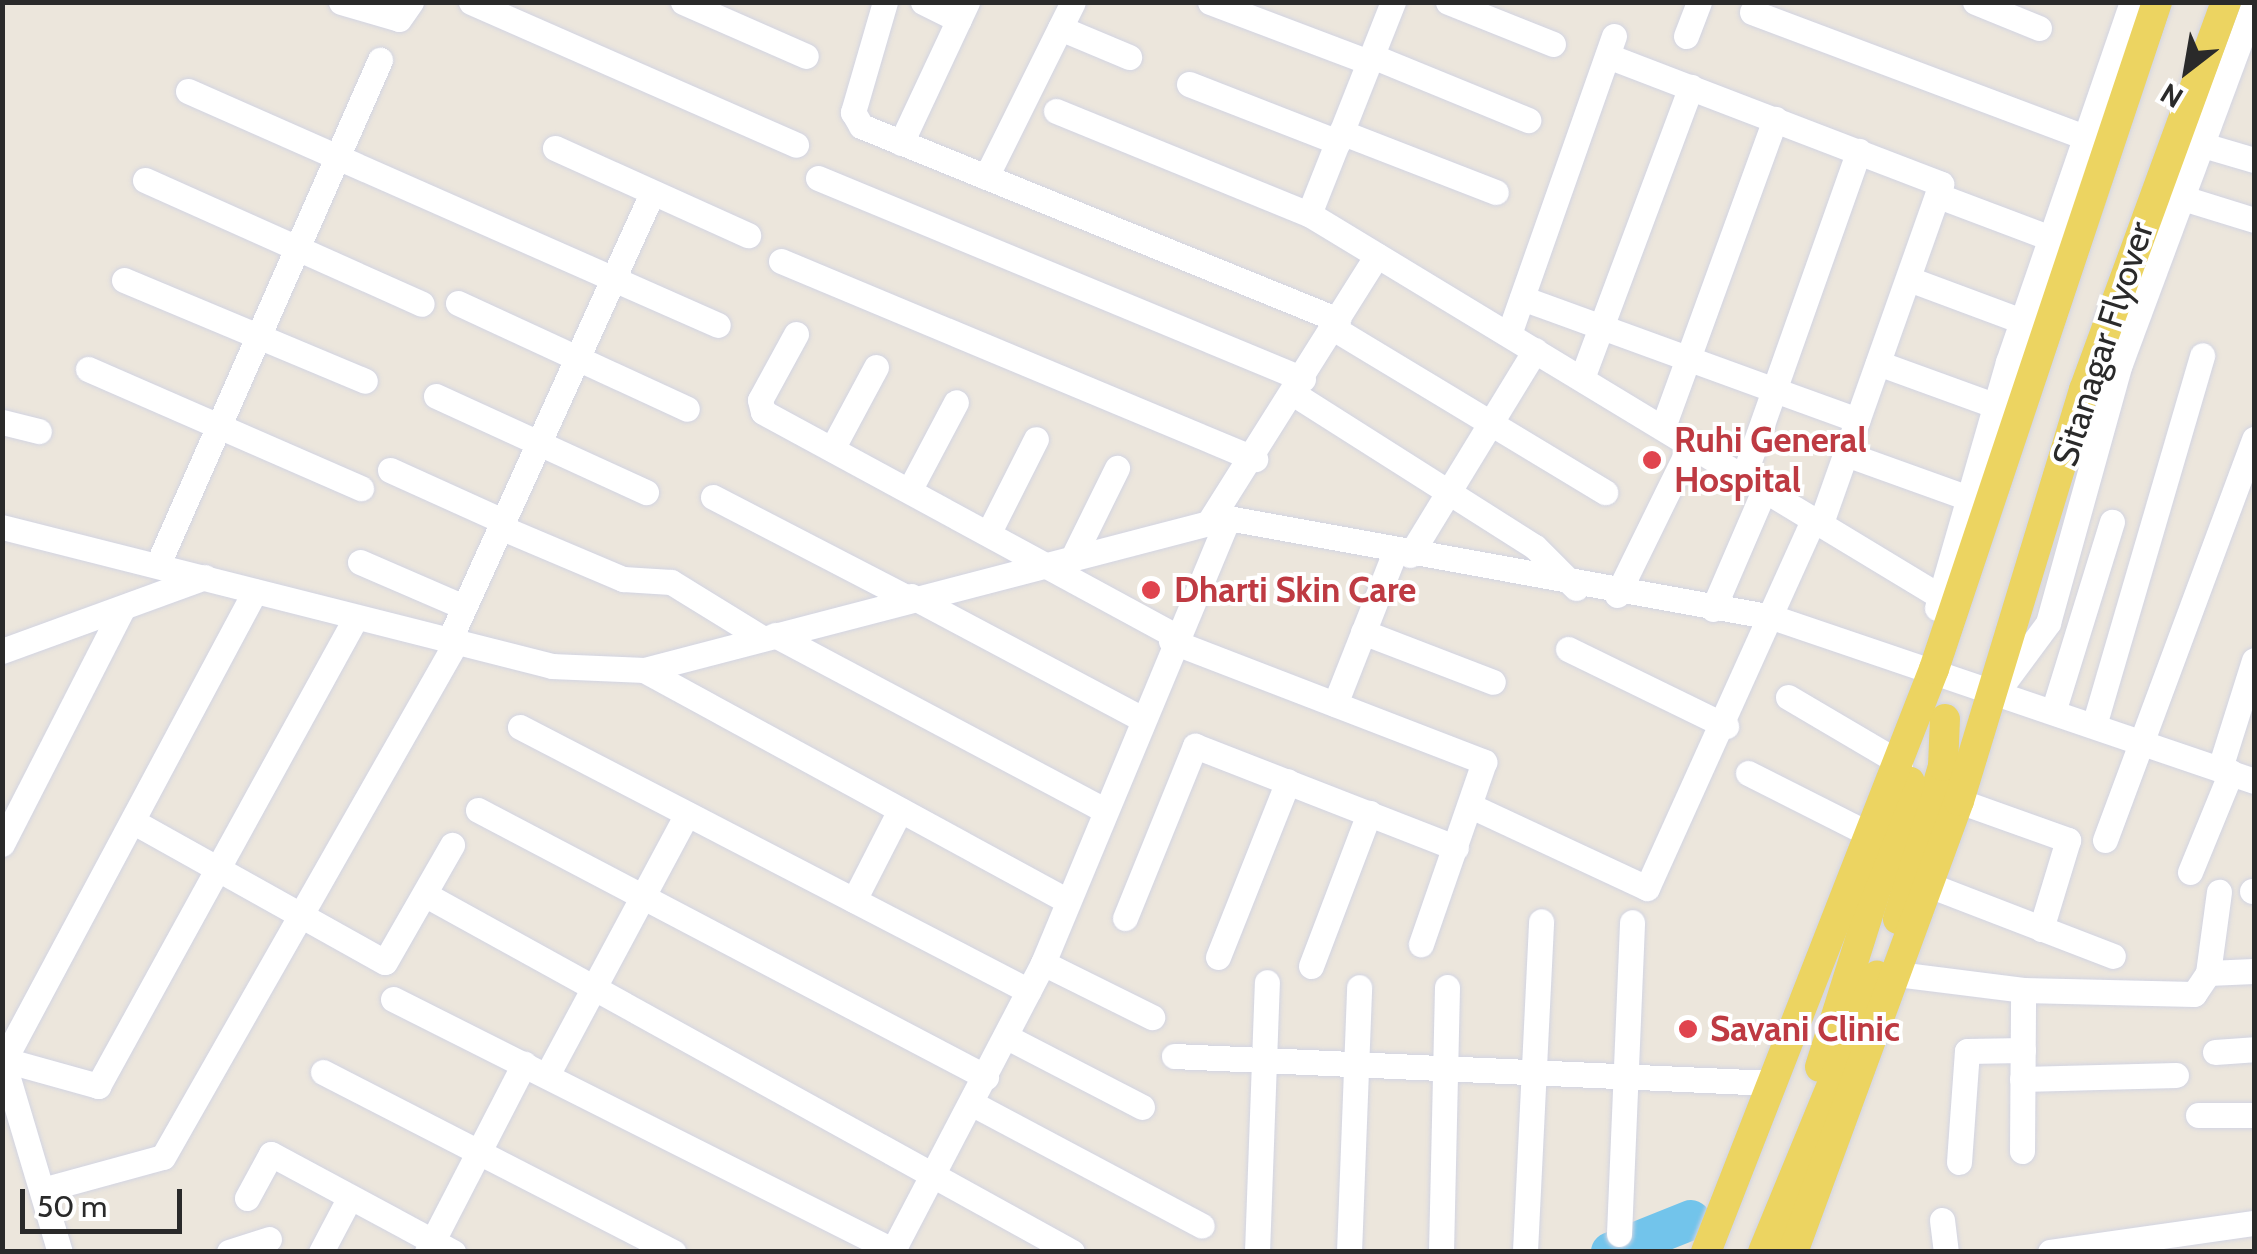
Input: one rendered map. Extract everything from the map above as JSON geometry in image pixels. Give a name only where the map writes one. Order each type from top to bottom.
[{"type":"main road","name":"Sitanagar Flyover","points":[[1706,1252],[1867,833],[1900,763],[1937,659],[1947,595],[2157,2]]},
{"type":"main road","name":"Sitanagar Flyover","points":[[1793,1252],[1960,801],[2020,614],[2084,390],[2246,10]]},
{"type":"main road","points":[[1763,1252],[1793,1169],[1890,945],[1943,766],[1945,719],[1911,777],[1855,937],[1793,1169]]},
{"type":"street","points":[[341,2],[399,19],[412,2]]},
{"type":"street","points":[[470,2],[505,8],[796,145]]},
{"type":"street","points":[[683,2],[806,56]]},
{"type":"street","points":[[886,2],[853,112],[861,126],[1335,324],[1604,492]]},
{"type":"street","points":[[901,143],[963,11],[922,2]]},
{"type":"street","points":[[986,178],[1072,2]]},
{"type":"street","points":[[1210,2],[1528,120]]},
{"type":"street","points":[[1308,214],[1393,2]]},
{"type":"street","points":[[1448,2],[1553,44]]},
{"type":"street","points":[[1686,36],[1699,2]]},
{"type":"street","points":[[1056,110],[1308,214],[1947,595],[2022,321],[2132,2]]},
{"type":"street","points":[[1981,4],[2039,28]]},
{"type":"street","points":[[1996,692],[2048,622],[2120,364],[2203,145],[2246,10]]},
{"type":"street","points":[[1752,12],[1789,14],[2084,138]]},
{"type":"street","points":[[1060,28],[1129,57]]},
{"type":"street","points":[[1472,806],[1647,888],[1726,726],[1846,454],[1939,196],[1937,180],[1691,87],[1611,46],[1509,334]]},
{"type":"street","points":[[158,564],[380,60]]},
{"type":"street","points":[[1189,84],[1496,192]]},
{"type":"street","points":[[1582,378],[1691,87]]},
{"type":"street","points":[[188,92],[615,276],[718,325]]},
{"type":"street","points":[[1663,427],[1775,119]]},
{"type":"street","points":[[2203,145],[2254,160]]},
{"type":"street","points":[[555,148],[748,235]]},
{"type":"street","points":[[1713,609],[1754,482],[1774,390],[1859,151]]},
{"type":"street","points":[[818,178],[1299,386],[1552,560],[1576,588]]},
{"type":"street","points":[[145,180],[422,304]]},
{"type":"street","points":[[42,1190],[163,1157],[302,920],[451,643],[652,194]]},
{"type":"street","points":[[1939,196],[2050,238]]},
{"type":"street","points":[[2183,198],[2254,220]]},
{"type":"street","points":[[392,999],[894,1251],[973,1104],[1042,963],[1219,520],[1377,255]]},
{"type":"street","points":[[781,261],[1255,459]]},
{"type":"street","points":[[1909,279],[2022,321]]},
{"type":"street","points":[[124,280],[364,381]]},
{"type":"street","points":[[1522,298],[1858,420]]},
{"type":"street","points":[[458,303],[687,409]]},
{"type":"street","points":[[796,334],[760,409],[989,532],[1173,638],[1484,762],[1472,806],[1421,944]]},
{"type":"street","points":[[1335,704],[1363,632],[1402,554],[1449,492],[1535,350]]},
{"type":"street","points":[[2095,722],[2202,354]]},
{"type":"street","points":[[1878,363],[1996,406]]},
{"type":"street","points":[[832,449],[876,367]]},
{"type":"street","points":[[88,369],[361,488]]},
{"type":"street","points":[[436,396],[646,492]]},
{"type":"street","points":[[910,489],[956,402]]},
{"type":"street","points":[[2,422],[39,431]]},
{"type":"street","points":[[989,532],[1036,439]]},
{"type":"street","points":[[2105,840],[2254,439]]},
{"type":"street","points":[[1618,596],[1691,444]]},
{"type":"street","points":[[1846,454],[1971,499]]},
{"type":"street","points":[[1075,553],[1117,468]]},
{"type":"street","points":[[390,470],[623,579],[671,582],[1102,809]]},
{"type":"street","points":[[713,497],[1140,718]]},
{"type":"street","points":[[2,527],[158,564],[354,621],[552,666],[644,670],[1075,553],[1219,520],[1618,596],[1772,617],[1937,659],[1996,692],[2095,722],[2235,774]]},
{"type":"street","points":[[2054,709],[2112,522]]},
{"type":"street","points":[[360,562],[464,607]]},
{"type":"street","points":[[2,651],[205,577]]},
{"type":"street","points":[[60,1252],[3,1060],[255,590]]},
{"type":"street","points":[[2,844],[122,610]]},
{"type":"street","points":[[3,1060],[98,1086],[354,621]]},
{"type":"street","points":[[1363,632],[1493,682]]},
{"type":"street","points":[[1568,649],[1726,726]]},
{"type":"street","points":[[2190,872],[2235,774],[2254,660]]},
{"type":"street","points":[[644,670],[1066,900]]},
{"type":"street","points":[[1788,697],[1900,763]]},
{"type":"street","points":[[520,727],[1029,991]]},
{"type":"street","points":[[1125,918],[1193,747],[1456,848]]},
{"type":"street","points":[[1748,773],[1867,833]]},
{"type":"street","points":[[1218,957],[1288,781]]},
{"type":"street","points":[[1960,801],[2068,840],[2041,928]]},
{"type":"street","points":[[478,810],[986,1077]]},
{"type":"street","points":[[854,900],[900,810]]},
{"type":"street","points":[[1311,966],[1369,813]]},
{"type":"street","points":[[247,1198],[271,1154],[437,1248],[477,1155],[595,984],[687,814]]},
{"type":"street","points":[[134,822],[302,920],[388,962],[452,845]]},
{"type":"street","points":[[1929,885],[2112,956]]},
{"type":"street","points":[[1897,974],[2023,990],[2194,994],[2208,973],[2219,892]]},
{"type":"street","points":[[426,895],[595,984],[933,1178],[1072,1252]]},
{"type":"street","points":[[1525,1251],[1541,922]]},
{"type":"street","points":[[1619,1234],[1632,922]]},
{"type":"street","points":[[1042,963],[1152,1017]]},
{"type":"street","points":[[2208,973],[2254,971]]},
{"type":"street","points":[[1256,1252],[1267,982]]},
{"type":"street","points":[[1348,1252],[1358,987]]},
{"type":"street","points":[[1440,1252],[1447,988]]},
{"type":"street","points":[[2022,1151],[2023,990]]},
{"type":"street","points":[[1007,1037],[1142,1107]]},
{"type":"street","points":[[2215,1052],[2254,1049]]},
{"type":"street","points":[[1959,1162],[1967,1051],[2022,1050]]},
{"type":"street","points":[[1174,1056],[1624,1069],[1771,1083]]},
{"type":"street","points":[[322,1072],[477,1155],[673,1252]]},
{"type":"street","points":[[2022,1079],[2176,1075]]},
{"type":"street","points":[[973,1104],[1202,1226]]},
{"type":"street","points":[[2198,1116],[2254,1114]]},
{"type":"street","points":[[322,1252],[350,1197]]},
{"type":"street","points":[[1942,1220],[1946,1252]]},
{"type":"street","points":[[2050,1252],[2254,1223]]},
{"type":"street","points":[[229,1252],[269,1239]]},
{"type":"waterway","points":[[1611,1252],[1691,1220]]},
{"type":"place","name":"Ruhi General Hospital","points":[[1652,460]]},
{"type":"place","name":"Dharti Skin Care","points":[[1151,590]]},
{"type":"place","name":"Savani Clinic","points":[[1688,1029]]}]
